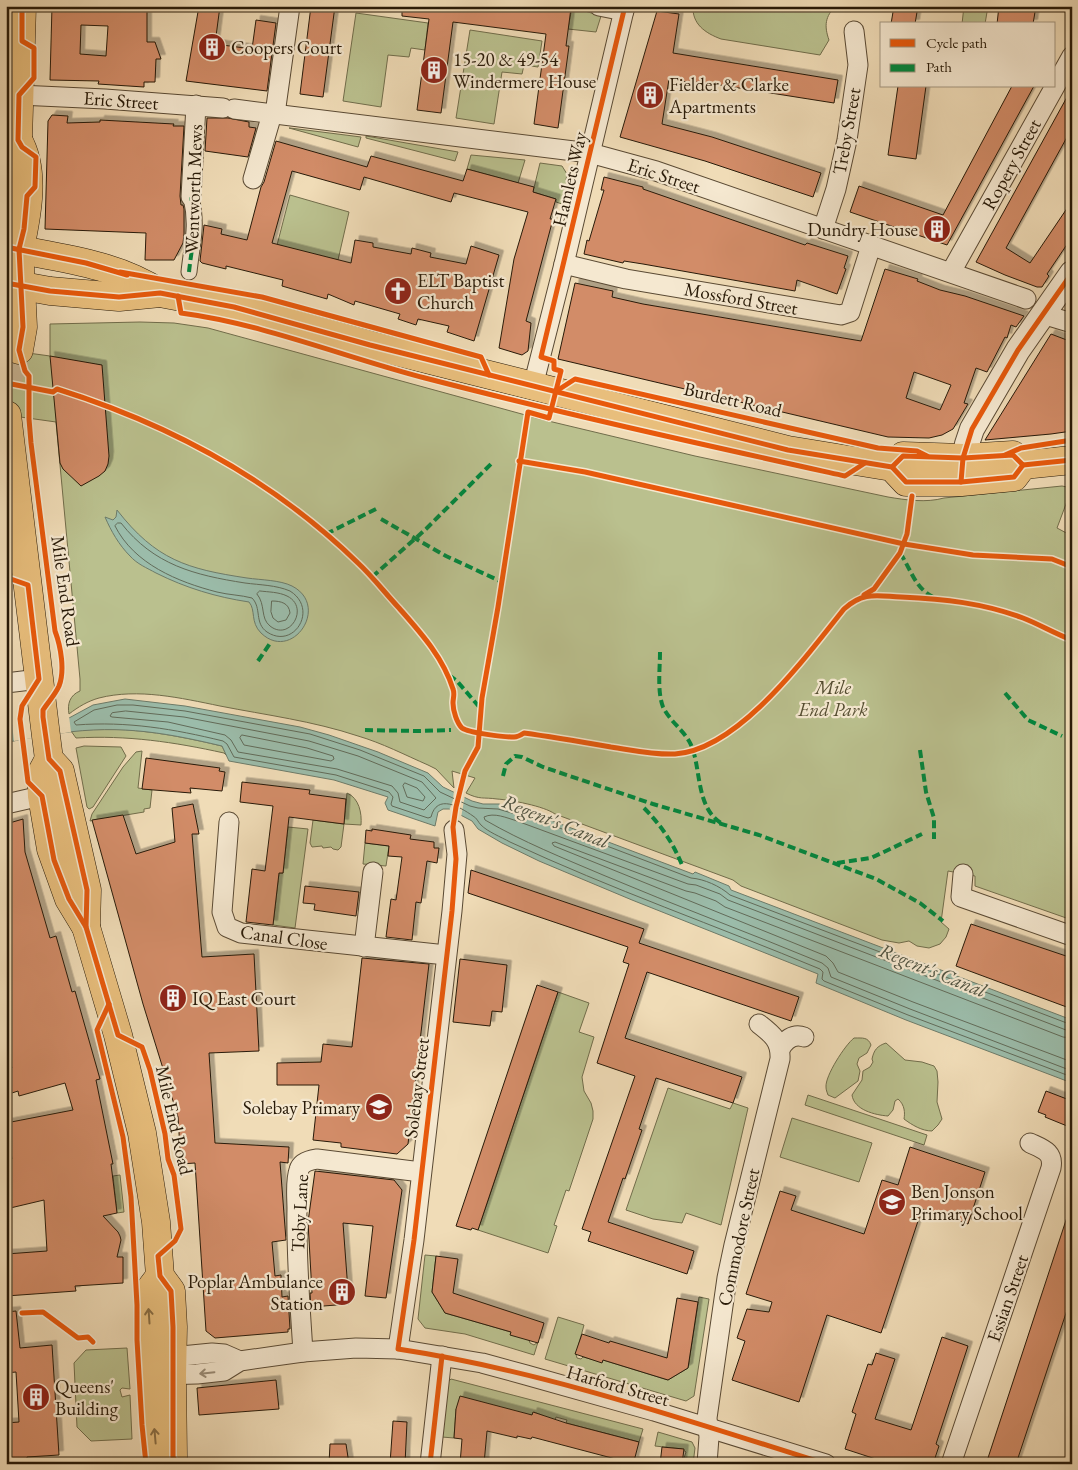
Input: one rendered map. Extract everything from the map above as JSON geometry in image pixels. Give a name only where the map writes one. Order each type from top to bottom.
[{"type":"main road","points":[[19,350],[23,326],[14,285],[14,229],[10,195],[13,162],[18,140],[22,6]]},
{"type":"main road","name":"Burdett Road","points":[[13,248],[120,272],[160,293]]},
{"type":"main road","name":"Burdett Road","points":[[14,285],[59,292],[119,297],[160,293],[234,307],[370,344],[788,450],[892,467],[903,456],[962,470],[1014,477],[1023,465],[1068,463]]},
{"type":"main road","name":"Mile End Road","points":[[7,415],[46,737],[60,770],[53,793],[87,890],[86,927],[118,1035],[142,1133],[156,1222],[160,1276],[148,1292],[162,1366],[173,1457],[169,1464]]},
{"type":"main road","name":"Mile End Road","points":[[161,1464],[156,1458],[162,1366]]},
{"type":"street","points":[[253,179],[274,114],[290,6]]},
{"type":"street","points":[[600,6],[625,8]]},
{"type":"street","name":"Hamlets Way","points":[[533,386],[625,8]]},
{"type":"street","name":"Treby Street","points":[[823,229],[836,189],[848,140],[858,65],[854,31]]},
{"type":"street","name":"Ropery Street","points":[[1056,85],[1072,56]]},
{"type":"street","name":"Ropery Street","points":[[951,272],[1054,88]]},
{"type":"street","name":"Eric Street","points":[[19,95],[196,105],[590,153],[656,171],[951,272],[1035,305],[1052,317],[1072,323]]},
{"type":"street","name":"Wentworth Mews","points":[[189,272],[195,233],[194,210],[191,197],[196,105]]},
{"type":"street","name":"Mossford Street","points":[[564,264],[626,279],[841,315],[850,312],[871,246]]},
{"type":"street","points":[[962,470],[972,429],[1018,350],[1035,305],[1072,272]]},
{"type":"street","points":[[6,683],[39,679]]},
{"type":"street","points":[[6,804],[53,793]]},
{"type":"street","name":"Canal Close","points":[[229,822],[222,912],[227,927],[242,933],[446,955]]},
{"type":"street","name":"Solebay Street","points":[[398,1349],[446,955],[456,859],[454,830]]},
{"type":"street","points":[[364,947],[373,872]]},
{"type":"street","points":[[964,874],[961,897],[1072,936]]},
{"type":"street","points":[[758,1024],[772,1034],[778,1042],[780,1049]]},
{"type":"street","points":[[780,1049],[788,1039],[794,1036],[804,1037]]},
{"type":"street","name":"Commodore Street","points":[[707,1464],[708,1418],[729,1270],[739,1219],[776,1077],[780,1049]]},
{"type":"street","name":"Essian Street","points":[[951,1464],[1051,1168],[1049,1152],[1030,1143]]},
{"type":"street","name":"Toby Lane","points":[[303,1352],[296,1246],[298,1171],[310,1160],[317,1159],[421,1172]]},
{"type":"street","name":"Harford Street","points":[[162,1366],[224,1371],[240,1361],[303,1352],[342,1349],[398,1349],[482,1364],[535,1377],[708,1427],[826,1464]]},
{"type":"street","points":[[430,1464],[442,1356]]},
{"type":"green space","points":[[693,6],[836,6],[826,22],[829,40],[820,55],[721,39],[705,31],[697,23]]},
{"type":"green space","points":[[964,6],[988,6],[985,22],[962,22]]},
{"type":"green space","points":[[572,7],[601,16],[596,32],[568,29]]},
{"type":"green space","points":[[356,13],[428,23],[425,50],[411,48],[409,57],[388,55],[381,107],[343,101]]},
{"type":"green space","points":[[470,30],[542,41],[538,67],[524,65],[522,74],[502,72],[494,124],[456,118]]},
{"type":"green space","points":[[290,128],[361,137],[358,147]]},
{"type":"green space","points":[[366,136],[458,152],[455,161],[366,138]]},
{"type":"green space","points":[[471,155],[525,160],[518,183],[467,169]]},
{"type":"green space","points":[[540,163],[562,166],[567,174],[566,180],[568,181],[562,204],[556,202],[556,199],[533,192]]},
{"type":"green space","points":[[290,195],[349,212],[338,260],[276,249]]},
{"type":"green space","name":"Mile End Park","points":[[174,323],[208,328],[540,419],[695,456],[888,497],[923,501],[1062,486],[1072,488],[1057,528],[1072,536],[1072,920],[975,886],[975,876],[948,871],[941,922],[949,929],[946,937],[940,944],[929,948],[917,946],[909,941],[899,943],[882,940],[741,886],[733,880],[543,808],[519,802],[471,795],[466,793],[475,778],[452,771],[454,788],[436,769],[367,739],[324,726],[190,700],[144,694],[114,695],[99,698],[83,704],[69,714],[70,700],[80,691],[80,679],[56,422],[6,415],[6,350],[50,356],[50,324]]},
{"type":"green space","points":[[89,729],[140,731],[188,739],[222,746],[227,756],[224,753],[205,749],[150,740],[95,737],[76,738],[71,731]]},
{"type":"green space","points":[[84,746],[121,747],[126,756],[93,807],[89,809],[87,807],[76,748]]},
{"type":"green space","points":[[142,751],[138,788],[152,790],[150,808],[144,809],[144,812],[90,821],[92,814],[123,767],[136,752]]},
{"type":"green space","points":[[347,793],[354,798],[359,806],[361,825],[344,824]]},
{"type":"green space","points":[[313,820],[344,824],[341,847],[338,850],[331,847],[312,847],[310,843]]},
{"type":"green space","points":[[288,827],[308,829],[295,928],[273,925],[279,873],[283,873]]},
{"type":"green space","points":[[365,843],[389,846],[386,866],[363,864]]},
{"type":"green space","points":[[558,992],[589,1003],[579,1032],[594,1037],[582,1077],[584,1091],[591,1103],[593,1119],[569,1191],[566,1190],[554,1225],[557,1226],[548,1253],[478,1230]]},
{"type":"green space","points":[[854,1038],[867,1039],[871,1045],[867,1053],[859,1058],[857,1064],[860,1071],[858,1081],[835,1098],[828,1095],[827,1082],[836,1061]]},
{"type":"green space","points":[[886,1043],[905,1060],[934,1066],[937,1071],[937,1102],[942,1119],[932,1131],[917,1127],[904,1119],[903,1106],[898,1099],[895,1101],[893,1110],[888,1116],[866,1111],[854,1100],[852,1095],[862,1080],[863,1071],[870,1067],[873,1062],[872,1059],[876,1049]]},
{"type":"green space","points":[[668,1088],[730,1109],[733,1103],[748,1108],[721,1225],[686,1213],[682,1223],[653,1219],[626,1210]]},
{"type":"green space","points":[[808,1095],[927,1135],[924,1145],[805,1105]]},
{"type":"green space","points":[[792,1118],[872,1143],[859,1182],[780,1157]]},
{"type":"green space","points":[[120,1175],[124,1212],[117,1213],[113,1176]]},
{"type":"green space","points":[[425,1255],[436,1256],[432,1292],[445,1313],[511,1332],[529,1340],[534,1345],[538,1342],[534,1355],[465,1334],[425,1328],[418,1319]]},
{"type":"green space","points":[[699,1297],[709,1299],[694,1396],[686,1401],[545,1359],[558,1317],[584,1325],[576,1354],[577,1358],[581,1359],[583,1357],[602,1362],[603,1360],[668,1380],[688,1368]]},
{"type":"green space","points":[[127,1348],[130,1389],[122,1388],[120,1390],[122,1397],[130,1395],[132,1439],[91,1441],[77,1427],[74,1363],[86,1350]]},
{"type":"green space","points":[[451,1379],[643,1429],[639,1442],[566,1423],[567,1420],[556,1417],[554,1424],[543,1421],[544,1416],[534,1412],[532,1415],[456,1409],[454,1438],[442,1437],[448,1382]]},
{"type":"green space","points":[[658,1432],[692,1442],[695,1448],[693,1464],[682,1464],[686,1452],[682,1449],[655,1446]]},
{"type":"water","points":[[117,510],[131,527],[159,551],[190,566],[226,575],[276,581],[292,586],[303,595],[308,606],[308,618],[303,628],[295,637],[284,641],[273,640],[261,633],[255,625],[249,602],[213,595],[167,578],[139,564],[119,543],[105,517],[113,520],[116,517]]},
{"type":"water","name":"Regent's Canal","points":[[125,699],[185,706],[300,727],[329,735],[378,752],[428,773],[443,787],[472,801],[483,804],[499,804],[550,820],[693,874],[695,872],[729,886],[731,890],[1072,1020],[1072,1083],[906,1020],[816,983],[818,974],[539,861],[502,843],[478,829],[472,821],[449,809],[443,809],[438,812],[435,826],[388,810],[385,803],[388,797],[334,780],[229,761],[222,746],[177,736],[136,731],[94,730],[22,739],[6,743],[6,726],[69,718],[93,705]]},
{"type":"pier","points":[[69,716],[71,732],[14,741],[12,724]]},
{"type":"pier","points":[[454,790],[465,795],[461,818],[449,811]]},
{"type":"building","points":[[52,6],[147,6],[147,42],[155,42],[161,59],[156,59],[155,82],[144,82],[144,87],[98,84],[99,81],[50,80]],"holes":[[[81,25],[108,26],[106,56],[80,54]]]},
{"type":"building","name":"Coopers Court","points":[[199,6],[220,6],[215,44],[252,49],[256,20],[276,23],[267,91],[186,81]]},
{"type":"building","points":[[311,6],[335,6],[323,97],[300,94]]},
{"type":"building","points":[[402,6],[549,6],[571,8],[566,46],[569,46],[558,128],[534,124],[546,34],[453,22],[441,113],[417,110],[429,19],[402,16]]},
{"type":"building","points":[[894,6],[918,6],[915,22],[891,22]]},
{"type":"building","points":[[999,6],[1036,6],[1033,22],[997,22]]},
{"type":"building","points":[[657,11],[679,14],[673,53],[838,80],[834,103],[669,79],[662,124],[712,137],[821,173],[813,197],[705,161],[620,137]]},
{"type":"building","points":[[898,88],[926,88],[916,159],[888,155]]},
{"type":"building","points":[[1011,88],[1033,88],[947,245],[850,212],[859,186],[943,215]]},
{"type":"building","points":[[1072,88],[1072,128],[1006,248],[1030,263],[1072,201],[1072,237],[1047,274],[1049,276],[1042,287],[1037,287],[976,262]]},
{"type":"building","points":[[52,115],[68,116],[67,123],[100,122],[100,120],[184,126],[180,196],[181,205],[183,205],[184,209],[184,234],[183,243],[174,260],[145,260],[146,233],[45,229],[48,121]]},
{"type":"building","points":[[207,118],[228,118],[249,122],[249,127],[256,128],[248,157],[205,151]]},
{"type":"building","points":[[276,141],[367,167],[371,156],[463,181],[467,169],[534,187],[533,192],[556,199],[550,219],[553,219],[526,321],[531,323],[528,351],[522,355],[499,348],[514,259],[528,212],[454,193],[451,202],[364,177],[360,190],[292,171],[272,243],[351,263],[355,240],[373,243],[373,247],[411,254],[412,248],[431,253],[430,257],[466,264],[471,246],[499,255],[474,341],[447,332],[449,326],[418,319],[416,325],[398,319],[400,314],[355,301],[354,305],[328,294],[327,299],[282,286],[283,280],[226,266],[226,269],[202,263],[200,261],[204,225],[222,229],[221,234],[247,240]]},
{"type":"building","points":[[604,177],[643,187],[643,189],[805,245],[807,243],[848,256],[844,268],[846,269],[837,294],[797,280],[795,291],[643,264],[624,261],[623,263],[584,254],[604,190],[601,190]]},
{"type":"building","points":[[885,269],[918,279],[917,281],[940,290],[965,296],[1024,316],[1016,327],[1011,325],[1007,338],[1005,337],[987,372],[976,368],[964,403],[968,404],[953,429],[942,435],[929,438],[888,437],[558,359],[575,283],[613,291],[612,297],[643,304],[861,341]],"holes":[[[914,372],[951,385],[940,410],[906,398]]]},
{"type":"building","points":[[1051,334],[1072,342],[1072,431],[985,440]]},
{"type":"building","points":[[50,356],[102,365],[108,464],[105,471],[99,476],[81,486],[63,469],[60,463]]},
{"type":"building","points":[[146,758],[220,768],[219,771],[225,772],[222,791],[190,788],[191,793],[142,789]]},
{"type":"building","points":[[242,782],[310,790],[309,794],[346,799],[344,824],[289,817],[283,873],[279,873],[273,925],[246,922],[252,869],[265,871],[273,806],[240,802]]},
{"type":"building","points":[[193,804],[199,834],[192,834],[202,957],[254,954],[259,1051],[209,1053],[215,1143],[289,1147],[288,1163],[280,1162],[286,1240],[272,1242],[275,1276],[281,1275],[282,1297],[288,1296],[290,1329],[288,1329],[288,1332],[215,1338],[206,1331],[195,1163],[181,1164],[178,1117],[143,1004],[92,820],[123,815],[136,854],[175,842],[172,808]]},
{"type":"building","points":[[23,819],[25,852],[50,938],[56,936],[72,992],[75,991],[100,1079],[96,1080],[113,1164],[111,1164],[117,1213],[103,1216],[120,1236],[121,1240],[117,1257],[123,1257],[123,1283],[75,1286],[76,1291],[6,1296],[6,1254],[47,1251],[44,1200],[6,1209],[6,1160],[12,1159],[6,1123],[73,1110],[65,1083],[19,1096],[18,1091],[6,1095],[6,1070],[12,1068],[6,1047],[6,824]]},
{"type":"building","points":[[372,829],[411,835],[410,839],[434,842],[434,848],[439,848],[437,863],[427,861],[421,903],[416,902],[412,940],[386,937],[391,899],[396,900],[402,857],[388,856],[389,846],[365,843],[366,830],[372,831]]},
{"type":"building","points":[[471,870],[644,929],[639,943],[799,997],[791,1021],[647,972],[625,1038],[742,1077],[733,1103],[656,1078],[639,1129],[642,1130],[608,1222],[694,1251],[687,1274],[588,1241],[591,1232],[582,1229],[635,1076],[597,1063],[629,964],[623,962],[628,947],[468,893]]},
{"type":"building","points":[[305,886],[359,892],[356,916],[314,910],[315,904],[303,903]]},
{"type":"building","points":[[971,924],[1072,958],[1072,1009],[956,966]]},
{"type":"building","points":[[362,958],[429,964],[408,1144],[397,1154],[341,1147],[341,1143],[313,1140],[319,1085],[277,1085],[277,1063],[321,1062],[323,1044],[352,1047]]},
{"type":"building","points":[[460,959],[507,965],[502,1012],[492,1011],[490,1026],[453,1022]]},
{"type":"building","points":[[537,985],[558,992],[478,1230],[456,1226]]},
{"type":"building","points":[[1046,1091],[1072,1101],[1072,1128],[1045,1117],[1046,1115],[1038,1112]]},
{"type":"building","points":[[910,1147],[985,1172],[968,1224],[922,1209],[881,1333],[827,1315],[799,1402],[732,1380],[745,1341],[737,1338],[747,1309],[769,1312],[772,1302],[746,1294],[780,1191],[796,1196],[791,1210],[864,1234],[882,1180],[898,1185]]},
{"type":"building","points":[[315,1171],[394,1180],[402,1190],[386,1298],[365,1296],[373,1226],[343,1223],[349,1304],[311,1307],[308,1222]]},
{"type":"building","points":[[1069,1211],[1072,1211],[1072,1295],[1016,1464],[986,1464]]},
{"type":"building","points":[[436,1256],[458,1259],[453,1293],[544,1323],[538,1343],[510,1335],[511,1332],[445,1313],[432,1292]]},
{"type":"building","points":[[677,1298],[698,1302],[688,1368],[668,1380],[603,1360],[602,1363],[575,1354],[582,1334],[667,1358]]},
{"type":"building","name":"Queens' Building","points":[[16,1311],[20,1348],[52,1345],[59,1455],[27,1457],[27,1461],[22,1462],[22,1464],[6,1464],[6,1423],[19,1422],[16,1372],[6,1373],[6,1312]]},
{"type":"building","points":[[942,1337],[968,1346],[936,1444],[939,1446],[933,1464],[891,1464],[845,1449],[856,1414],[852,1412],[868,1364],[872,1365],[876,1353],[895,1359],[875,1419],[911,1430]]},
{"type":"building","points":[[276,1380],[279,1409],[199,1415],[197,1388]]},
{"type":"building","points":[[460,1396],[532,1415],[533,1412],[566,1423],[639,1442],[634,1461],[628,1459],[627,1462],[532,1437],[531,1439],[517,1436],[517,1438],[487,1431],[484,1464],[460,1464],[462,1439],[454,1438],[456,1409]]},
{"type":"building","points":[[393,1421],[407,1422],[405,1464],[390,1464]]},
{"type":"building","points":[[330,1444],[346,1444],[349,1464],[329,1464]]},
{"type":"building","points":[[662,1447],[684,1449],[682,1464],[660,1464]]},
{"type":"tunnel","points":[[6,384],[19,350]]},
{"type":"marked path","points":[[189,272],[194,226],[191,197]]},
{"type":"marked path","points":[[372,577],[426,529],[493,462]]},
{"type":"marked path","points":[[326,534],[376,509]]},
{"type":"marked path","points":[[381,519],[446,556],[502,582]]},
{"type":"marked path","points":[[900,553],[917,583],[933,597]]},
{"type":"marked path","points":[[258,661],[271,642]]},
{"type":"marked path","points":[[660,652],[659,687],[663,707],[689,741],[696,761],[702,795],[706,806],[721,823]]},
{"type":"marked path","points":[[449,675],[457,681],[481,709]]},
{"type":"marked path","points":[[1005,693],[1028,720],[1062,736]]},
{"type":"marked path","points":[[365,730],[451,730]]},
{"type":"marked path","points":[[920,750],[926,792],[934,818],[934,839]]},
{"type":"marked path","points":[[503,776],[506,764],[515,756],[522,757],[543,767],[653,804],[759,835],[876,879],[920,903],[943,921]]},
{"type":"marked path","points":[[644,808],[666,835],[682,865]]},
{"type":"marked path","points":[[837,863],[871,858],[922,834]]},
{"type":"cycle path","points":[[28,6],[22,11],[22,41],[34,48],[34,78],[19,95],[18,140],[22,147],[36,157],[35,187],[27,196],[24,229],[19,249],[23,327],[19,350],[25,371],[29,376],[31,443],[62,673],[56,692],[43,710],[43,717],[49,759],[60,771],[87,890],[86,927]]},
{"type":"cycle path","points":[[625,6],[541,357],[554,361],[554,369],[561,371],[549,418],[528,412],[482,698],[478,747],[465,771],[456,807],[453,827],[456,859],[452,911],[414,1240],[398,1349],[452,1358],[560,1383],[667,1414],[826,1464]]},
{"type":"cycle path","points":[[6,247],[86,263],[127,275]]},
{"type":"cycle path","points":[[120,272],[262,297],[481,357],[489,375]]},
{"type":"cycle path","points":[[961,482],[963,458],[972,429],[1018,350],[1072,273]]},
{"type":"cycle path","points":[[6,283],[50,291],[119,297],[160,293],[234,307],[370,345],[788,450],[892,467],[906,482],[961,482],[1014,477],[1023,465]]},
{"type":"cycle path","points":[[178,296],[181,313],[243,325],[395,370],[530,404],[845,476],[865,463]]},
{"type":"cycle path","points":[[555,392],[575,379],[878,448],[917,451],[927,456]]},
{"type":"cycle path","points":[[6,383],[53,392],[57,389],[139,419],[218,458],[291,506],[326,533],[363,568],[423,636],[449,677],[454,691],[453,706],[458,723],[462,728],[472,732],[514,737],[524,733],[659,754],[675,754],[699,749],[723,736],[770,697],[844,609],[851,603],[864,597],[885,596],[933,599],[978,605],[1023,618],[1072,640]]},
{"type":"cycle path","points":[[1005,455],[1021,448],[1072,440]]},
{"type":"cycle path","points":[[892,467],[903,456],[963,458],[1013,455],[1023,465],[1072,460]]},
{"type":"cycle path","points":[[519,461],[585,472],[904,544],[973,555],[1052,559],[1072,567]]},
{"type":"cycle path","points":[[864,595],[874,589],[900,553],[907,534],[912,496]]},
{"type":"cycle path","points":[[6,569],[8,578],[28,585],[39,679],[22,706],[20,719],[28,782],[42,796],[54,860],[69,899],[86,927],[118,1035],[142,1047],[150,1070],[165,1134],[168,1159],[174,1175],[181,1229],[175,1241],[158,1256],[160,1276],[171,1291],[173,1327],[173,1457],[177,1464]]},
{"type":"cycle path","points":[[109,1004],[97,1030],[123,1137],[131,1197],[137,1340],[146,1464]]},
{"type":"cycle path","points":[[22,1313],[43,1312],[78,1338],[88,1337],[93,1342]]},
{"type":"cycle path","points":[[430,1464],[442,1356]]},
{"type":"place","name":"Coopers Court","points":[[212,47]]},
{"type":"place","name":"15-20 & 49-54 Windermere House","points":[[434,70]]},
{"type":"place","name":"Fielder & Clarke Apartments","points":[[650,95]]},
{"type":"place","name":"Dundry House","points":[[937,229]]},
{"type":"place","name":"ELT Baptist Church","points":[[398,291]]},
{"type":"place","name":"IQ East Court","points":[[173,998]]},
{"type":"place","name":"Solebay Primary","points":[[379,1107]]},
{"type":"place","name":"Ben Jonson Primary School","points":[[892,1202]]},
{"type":"place","name":"Poplar Ambulance Station","points":[[342,1292]]},
{"type":"place","name":"Queens' Building","points":[[36,1397]]}]
